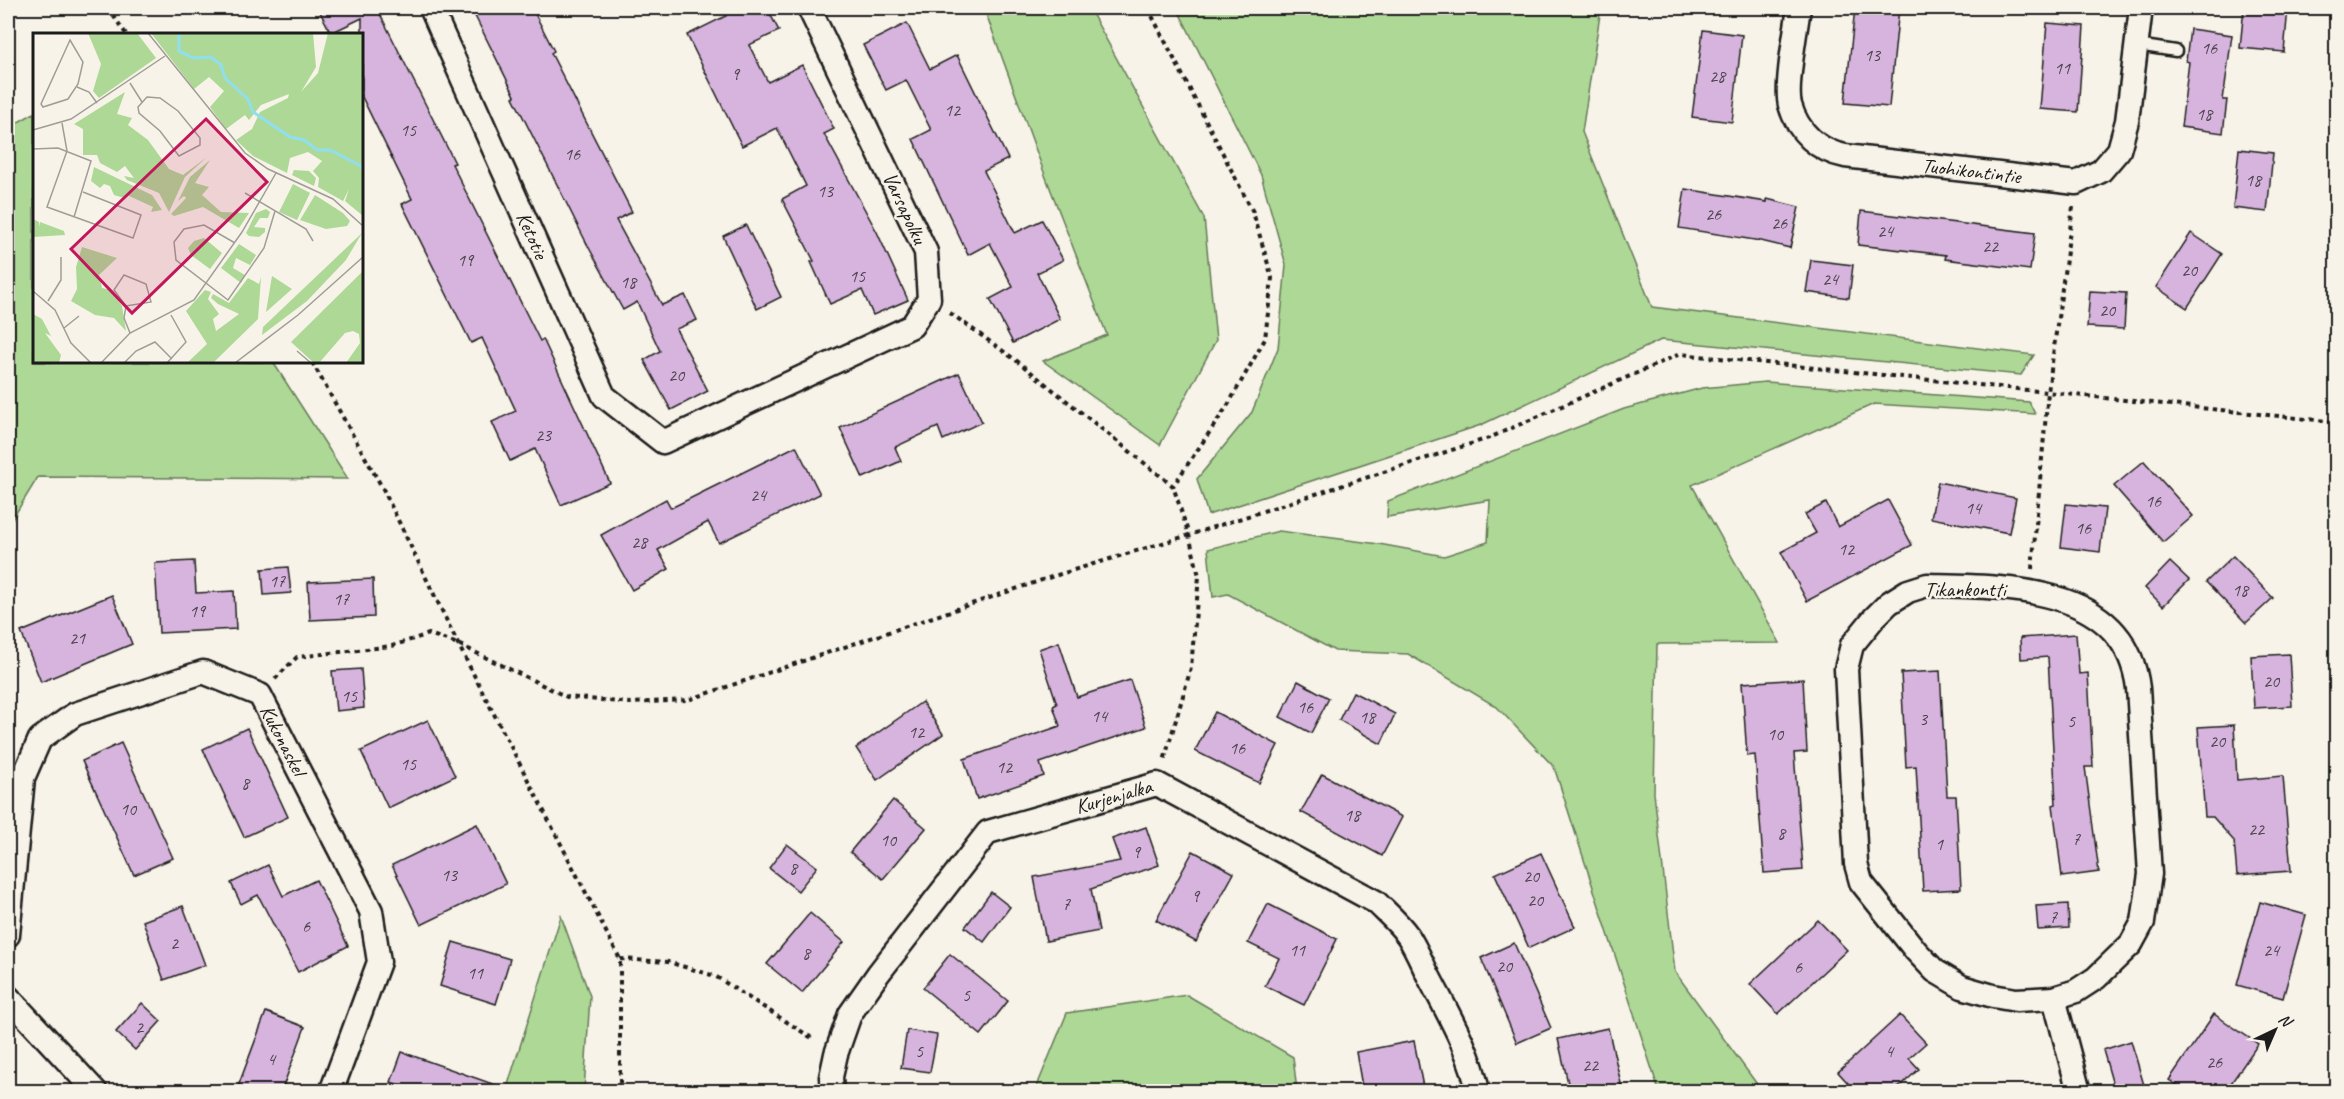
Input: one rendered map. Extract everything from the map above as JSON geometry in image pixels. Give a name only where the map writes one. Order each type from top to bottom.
[{"type":"street","name":"Ketotie","points":[[431,8],[604,396],[663,442],[912,326],[929,299]]},
{"type":"street","name":"Varsapolku","points":[[809,8],[926,252],[929,299]]},
{"type":"street","name":"Tuohikontintie","points":[[1799,8],[1790,85],[1790,105],[1814,144],[1830,154],[2076,183]]},
{"type":"street","points":[[2076,183],[2101,171],[2119,150],[2127,121],[2141,8]]},
{"type":"street","name":"Tikankontti","points":[[1927,585],[2030,590],[2078,606],[2109,626],[2120,638],[2130,655],[2136,674],[2143,740],[2150,874],[2143,922],[2131,944],[2096,978],[2076,991],[2054,998],[2016,1000],[1993,996],[1962,987],[1935,971],[1916,951],[1861,882],[1856,864],[1846,669],[1852,645],[1889,603],[1908,591],[1927,585]]},
{"type":"street","name":"Kukonaskel","points":[[8,935],[22,778],[40,739],[75,714],[203,672],[260,696],[371,911],[380,962],[331,1092]]},
{"type":"street","name":"Kurjenjalka","points":[[832,1092],[831,1077],[836,1054],[850,1014],[878,974],[988,832],[1157,784],[1376,902],[1393,918],[1408,936],[1439,995],[1476,1079],[1478,1092]]},
{"type":"street","points":[[8,997],[96,1092]]},
{"type":"street","points":[[2054,998],[2079,1092]]},
{"type":"lane","points":[[2137,45],[2176,51]]},
{"type":"path","points":[[108,8],[125,33]]},
{"type":"path","points":[[1148,8],[1253,212],[1272,278],[1265,339],[1228,405],[1173,486]]},
{"type":"path","points":[[2030,590],[2048,392],[2076,183]]},
{"type":"path","points":[[929,299],[1017,361],[1173,486],[1199,576],[1191,668],[1157,784]]},
{"type":"path","points":[[260,696],[297,657],[392,646],[429,634],[458,644],[567,696],[631,703],[688,700],[1054,576],[1189,536],[1489,438],[1680,354],[2337,422]]},
{"type":"path","points":[[313,363],[383,489],[458,644],[620,959],[620,1092]]},
{"type":"path","points":[[620,959],[668,962],[715,976],[836,1054]]},
{"type":"green space","points":[[984,8],[1089,8],[1204,218],[1216,340],[1160,445],[1043,361],[1107,335]]},
{"type":"green space","points":[[1177,8],[1601,8],[1582,132],[1652,307],[2034,355],[2021,375],[1661,340],[1481,425],[1208,515],[1197,479],[1252,412],[1278,348],[1286,265],[1261,175]]},
{"type":"green space","points":[[33,114],[33,363],[274,363],[348,479],[38,477],[8,526],[8,128]]},
{"type":"green space","points":[[1766,382],[2029,402],[2035,414],[1874,404],[1692,485],[1780,643],[1657,644],[1654,793],[1675,972],[1762,1091],[1659,1091],[1554,767],[1497,707],[1408,654],[1335,651],[1228,594],[1213,597],[1208,549],[1279,531],[1379,544],[1444,556],[1488,542],[1490,500],[1387,517],[1388,501],[1624,409],[1702,388]]},
{"type":"green space","points":[[561,916],[590,996],[584,1091],[506,1091]]},
{"type":"green space","points":[[1187,995],[1293,1057],[1297,1091],[1035,1091],[1067,1013]]},
{"type":"building","points":[[318,8],[383,8],[378,10],[455,163],[452,164],[540,341],[543,339],[610,483],[561,505],[535,449],[510,461],[492,422],[516,411],[482,338],[471,343],[402,204],[412,199],[363,99],[362,18],[331,33]]},
{"type":"building","points":[[471,8],[532,8],[554,51],[551,53],[632,212],[616,220],[662,305],[685,295],[697,320],[676,329],[708,391],[671,410],[644,360],[660,351],[637,302],[623,310],[513,97],[515,96]]},
{"type":"building","points":[[722,8],[767,8],[779,31],[749,45],[768,82],[802,65],[834,129],[824,134],[877,232],[908,300],[873,315],[862,290],[830,304],[811,262],[814,261],[782,199],[806,186],[777,128],[742,146],[687,35],[726,16]]},
{"type":"building","points":[[1855,8],[1899,8],[1889,107],[1845,103]]},
{"type":"building","points":[[2244,8],[2288,8],[2284,52],[2240,48]]},
{"type":"building","points":[[907,23],[930,69],[957,55],[1008,159],[984,171],[1015,233],[1042,220],[1063,260],[1037,273],[1060,319],[1013,343],[990,299],[1013,287],[990,243],[968,255],[913,139],[931,130],[906,80],[886,90],[863,45]]},
{"type":"building","points":[[2047,23],[2084,26],[2078,112],[2040,109]]},
{"type":"building","points":[[2190,29],[2232,35],[2223,100],[2227,100],[2223,133],[2181,127],[2189,62],[2186,61]]},
{"type":"building","points":[[1703,30],[1742,35],[1732,122],[1692,117]]},
{"type":"building","points":[[2239,149],[2273,153],[2267,212],[2233,208]]},
{"type":"building","points":[[1685,189],[1767,202],[1767,199],[1799,207],[1790,248],[1679,228]]},
{"type":"building","points":[[1861,211],[2035,233],[2030,270],[1945,259],[1946,255],[1858,245]]},
{"type":"building","points":[[746,225],[781,297],[757,309],[723,236]]},
{"type":"building","points":[[2191,233],[2222,254],[2187,308],[2156,287]]},
{"type":"building","points":[[1811,260],[1853,265],[1849,298],[1806,292]]},
{"type":"building","points":[[2090,291],[2126,293],[2124,329],[2087,327]]},
{"type":"building","points":[[959,373],[982,422],[943,440],[938,427],[895,447],[901,461],[863,478],[840,428]]},
{"type":"building","points":[[796,446],[820,494],[719,543],[708,522],[658,550],[669,569],[632,590],[601,535],[666,499],[671,508]]},
{"type":"building","points":[[2144,461],[2193,516],[2163,542],[2114,486]]},
{"type":"building","points":[[1938,482],[2016,498],[2009,533],[1931,518]]},
{"type":"building","points":[[1888,500],[1912,545],[1807,601],[1781,552],[1816,533],[1805,514],[1826,503],[1838,527]]},
{"type":"building","points":[[2066,504],[2105,508],[2100,552],[2061,547]]},
{"type":"building","points":[[2233,556],[2273,598],[2246,623],[2206,582]]},
{"type":"building","points":[[194,561],[196,593],[234,591],[236,629],[159,633],[155,563]]},
{"type":"building","points":[[2170,562],[2189,580],[2163,606],[2145,588]]},
{"type":"building","points":[[288,567],[291,593],[264,595],[262,569]]},
{"type":"building","points":[[373,579],[374,617],[310,620],[308,582]]},
{"type":"building","points":[[112,595],[132,644],[41,682],[21,632]]},
{"type":"building","points":[[2076,634],[2079,674],[2088,673],[2093,767],[2085,767],[2099,872],[2062,877],[2053,805],[2056,804],[2048,657],[2021,659],[2020,638]]},
{"type":"building","points":[[1059,642],[1077,697],[1130,680],[1146,727],[1040,763],[1044,776],[977,799],[964,759],[1060,726],[1053,706],[1057,704],[1039,649]]},
{"type":"building","points":[[2289,654],[2292,706],[2254,708],[2251,656]]},
{"type":"building","points":[[361,669],[364,708],[336,711],[332,671]]},
{"type":"building","points":[[1940,671],[1947,796],[1956,796],[1961,889],[1923,891],[1916,766],[1906,767],[1901,673]]},
{"type":"building","points":[[1803,679],[1807,752],[1794,753],[1803,870],[1764,873],[1755,755],[1747,756],[1742,683]]},
{"type":"building","points":[[1298,681],[1329,698],[1311,733],[1280,717]]},
{"type":"building","points":[[1353,692],[1395,714],[1381,744],[1339,720]]},
{"type":"building","points":[[922,702],[943,734],[877,780],[856,748]]},
{"type":"building","points":[[1215,712],[1278,745],[1259,783],[1195,751]]},
{"type":"building","points":[[428,720],[455,776],[388,808],[361,751]]},
{"type":"building","points":[[2234,725],[2237,780],[2283,776],[2291,871],[2237,875],[2234,841],[2213,817],[2205,817],[2198,727]]},
{"type":"building","points":[[247,728],[288,817],[244,837],[203,749]]},
{"type":"building","points":[[121,743],[173,858],[134,875],[82,761]]},
{"type":"building","points":[[1322,774],[1402,817],[1382,856],[1301,812]]},
{"type":"building","points":[[893,800],[926,828],[883,879],[850,852]]},
{"type":"building","points":[[477,824],[506,884],[421,925],[392,865]]},
{"type":"building","points":[[1146,827],[1159,865],[1091,889],[1099,931],[1046,941],[1034,877],[1120,861],[1112,839]]},
{"type":"building","points":[[787,844],[817,867],[798,891],[769,868]]},
{"type":"building","points":[[1193,851],[1234,873],[1196,942],[1156,920]]},
{"type":"building","points":[[1541,853],[1575,927],[1529,948],[1495,874]]},
{"type":"building","points":[[268,865],[283,896],[316,880],[348,946],[298,972],[258,895],[241,904],[231,883]]},
{"type":"building","points":[[991,892],[1010,907],[984,942],[965,927]]},
{"type":"building","points":[[2260,902],[2306,915],[2283,998],[2237,985]]},
{"type":"building","points":[[1268,904],[1337,939],[1304,1005],[1265,986],[1279,958],[1248,943]]},
{"type":"building","points":[[2068,904],[2069,928],[2038,930],[2036,906]]},
{"type":"building","points":[[183,906],[205,965],[164,980],[143,921]]},
{"type":"building","points":[[810,913],[844,942],[802,993],[767,964]]},
{"type":"building","points":[[1818,920],[1847,950],[1778,1014],[1750,984]]},
{"type":"building","points":[[453,942],[510,959],[496,1004],[440,986]]},
{"type":"building","points":[[1514,943],[1551,1028],[1517,1043],[1481,958]]},
{"type":"building","points":[[950,954],[1008,1001],[981,1035],[923,988]]},
{"type":"building","points":[[142,1003],[161,1021],[135,1050],[116,1032]]},
{"type":"building","points":[[266,1012],[305,1027],[281,1092],[236,1092]]},
{"type":"building","points":[[2214,1014],[2258,1044],[2225,1092],[2187,1092],[2169,1080]]},
{"type":"building","points":[[1900,1015],[1926,1043],[1909,1058],[1919,1069],[1894,1092],[1856,1092],[1838,1072]]},
{"type":"building","points":[[1608,1028],[1623,1092],[1570,1092],[1558,1039]]},
{"type":"building","points":[[907,1030],[937,1035],[930,1072],[901,1068]]},
{"type":"building","points":[[1414,1041],[1424,1092],[1363,1092],[1356,1052]]},
{"type":"building","points":[[2131,1041],[2146,1092],[2115,1092],[2103,1050]]},
{"type":"building","points":[[402,1052],[504,1088],[504,1092],[418,1092],[391,1082]]}]
